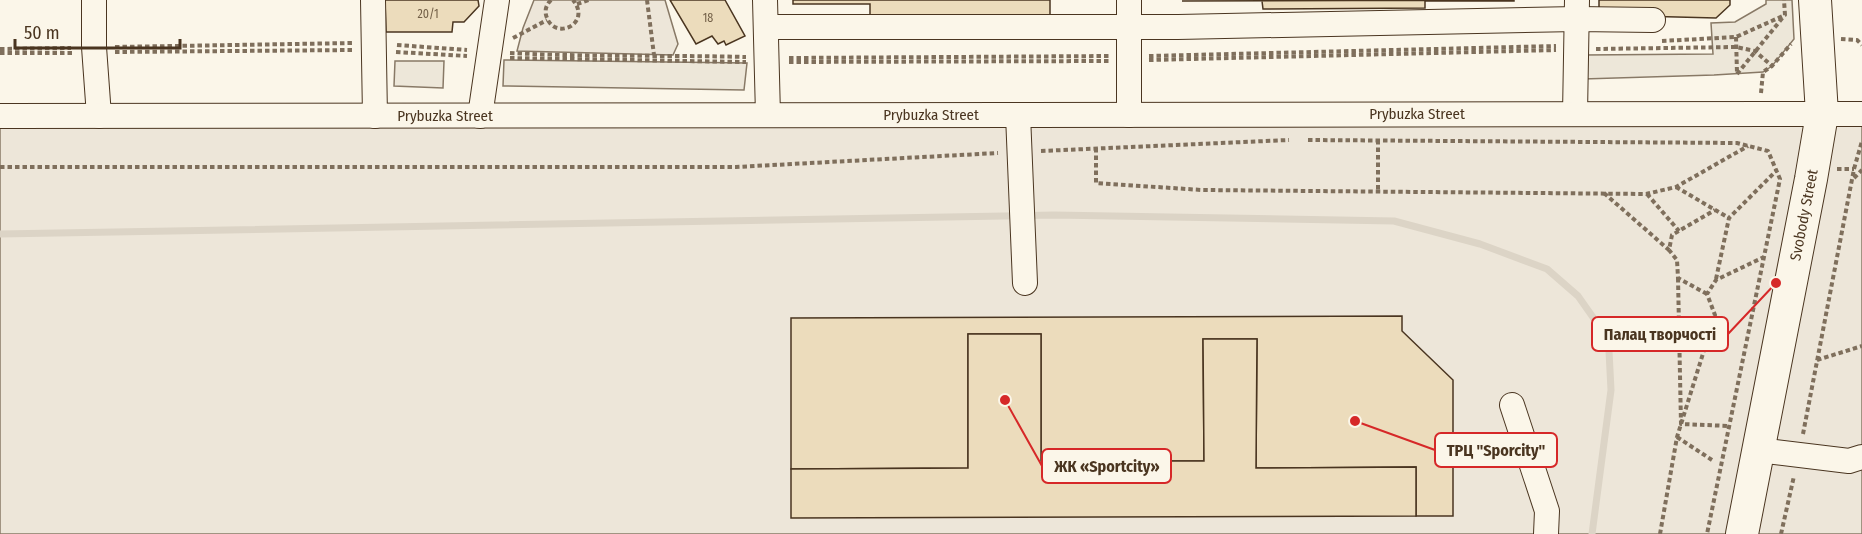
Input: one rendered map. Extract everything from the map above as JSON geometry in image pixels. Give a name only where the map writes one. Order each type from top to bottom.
[{"type":"main road","name":"Svobody Street","points":[[1742,534],[1822,114],[1815,0]]},
{"type":"street","points":[[94,0],[94,50],[99,116]]},
{"type":"street","points":[[373,0],[375,116]]},
{"type":"street","points":[[480,116],[497,0]]},
{"type":"street","points":[[765,0],[768,115]]},
{"type":"street","points":[[1129,0],[1129,115]]},
{"type":"street","points":[[766,27],[1130,27],[1577,9],[1653,20]]},
{"type":"street","points":[[1575,114],[1577,9]]},
{"type":"street","name":"Prybuzka Street","points":[[0,116],[1862,114]]},
{"type":"street","points":[[1018,115],[1025,283]]},
{"type":"street","points":[[1512,405],[1547,511],[1546,534]]},
{"type":"street","points":[[1758,450],[1849,461],[1862,457]]},
{"type":"path","points":[[551,0],[546,9],[547,20],[555,28],[561,29],[571,26],[578,18],[579,13],[575,2],[589,0]]},
{"type":"path","points":[[647,0],[654,54]]},
{"type":"path","points":[[1736,37],[1737,74],[1785,15]]},
{"type":"path","points":[[488,55],[547,20]]},
{"type":"path","points":[[0,51],[374,46],[488,55],[767,62],[1129,60],[1736,47],[1755,51],[1772,66],[1794,39]]},
{"type":"path","points":[[1857,40],[1862,45]]},
{"type":"path","points":[[0,167],[736,167],[1291,140]]},
{"type":"path","points":[[1302,140],[1737,143],[1768,151],[1780,178],[1707,534]]},
{"type":"path","points":[[1378,140],[1378,191]]},
{"type":"path","points":[[1781,534],[1800,455],[1816,360],[1862,141]]},
{"type":"path","points":[[1096,148],[1096,183],[1202,190],[1646,194],[1676,188],[1749,146]]},
{"type":"path","points":[[1707,294],[1716,280],[1730,218],[1777,170]]},
{"type":"path","points":[[1853,180],[1862,170]]},
{"type":"path","points":[[1676,188],[1730,218]]},
{"type":"path","points":[[1604,193],[1669,250],[1677,260],[1681,424]]},
{"type":"path","points":[[1646,194],[1679,231]]},
{"type":"path","points":[[1669,250],[1672,235],[1715,210]]},
{"type":"path","points":[[1716,280],[1765,257]]},
{"type":"path","points":[[1660,534],[1677,437],[1715,315],[1707,294],[1678,279]]},
{"type":"path","points":[[1816,360],[1862,346]]},
{"type":"path","points":[[1681,424],[1730,426]]},
{"type":"path","points":[[1677,437],[1712,460]]},
{"type":"shaded area","points":[[534,0],[665,0],[678,44],[673,55],[517,51]]},
{"type":"shaded area","points":[[1766,0],[1792,0],[1794,39],[1772,66],[1763,72],[1583,79],[1583,55],[1713,54],[1711,23],[1735,22],[1766,4]]},
{"type":"shaded area","points":[[504,60],[747,63],[744,90],[503,86]]},
{"type":"shaded area","points":[[395,61],[444,61],[443,88],[394,86]]},
{"type":"shaded area","points":[[1810,124],[1732,534],[0,534],[0,127]]},
{"type":"shaded area","points":[[1831,124],[1862,124],[1862,534],[1752,534]]},
{"type":"building","points":[[385,0],[478,0],[479,6],[464,22],[453,22],[452,32],[386,32]]},
{"type":"building","points":[[670,0],[725,0],[745,36],[726,45],[724,41],[718,44],[712,36],[696,44]]},
{"type":"building","points":[[793,0],[1050,0],[1050,15],[870,17],[870,4],[793,4]]},
{"type":"building","points":[[1514,0],[1425,1],[1425,8],[1263,9],[1262,1],[1182,1]]},
{"type":"building","points":[[1599,0],[1730,0],[1730,5],[1716,18],[1599,15]]},
{"type":"building","points":[[1402,316],[1402,331],[1453,380],[1453,516],[1416,516],[1416,467],[1256,468],[1257,339],[1203,339],[1204,461],[1041,461],[1041,334],[968,334],[968,468],[791,469],[791,318]]},
{"type":"building","points":[[968,334],[1041,334],[1041,461],[1204,461],[1203,339],[1257,339],[1256,468],[1416,467],[1416,516],[791,518],[791,469],[968,468]]},
{"type":"waterway","points":[[0,234],[1054,215],[1394,221],[1480,244],[1547,269],[1578,296],[1597,323],[1609,351],[1611,390],[1592,534]]},
{"type":"place","name":"Палац творчості","points":[[1776,283]]},
{"type":"place","name":"ЖК «Sportcity»","points":[[1005,400]]},
{"type":"place","name":"ТРЦ \"Sporcity\"","points":[[1355,421]]}]
